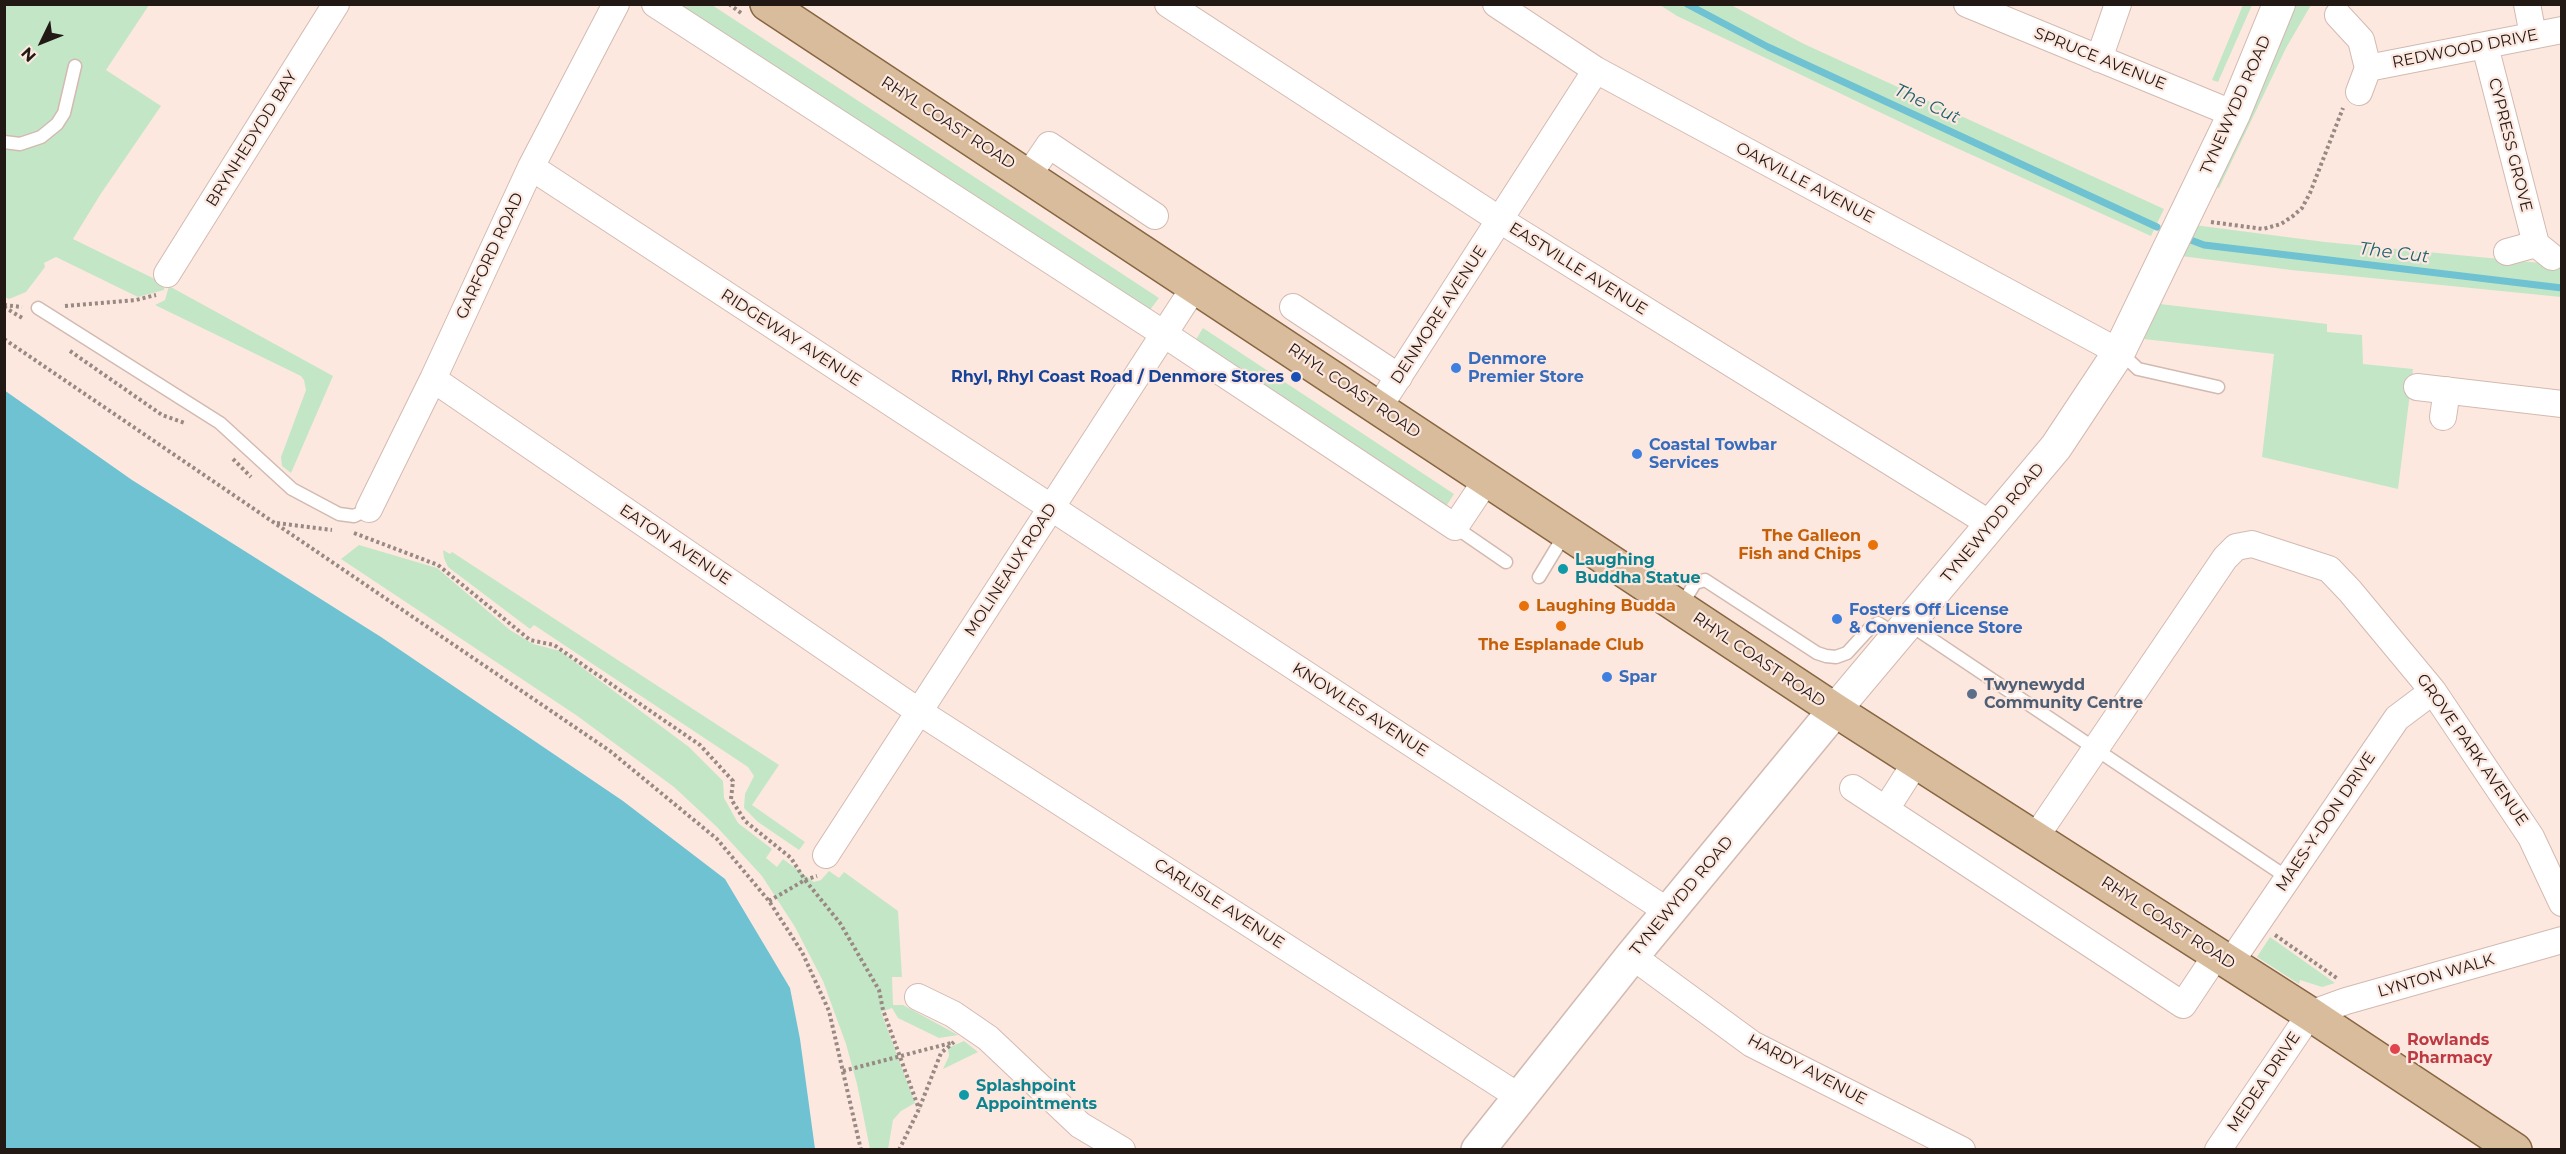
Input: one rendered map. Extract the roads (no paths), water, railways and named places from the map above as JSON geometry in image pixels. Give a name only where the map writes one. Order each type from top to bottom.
[{"type":"main road","name":"RHYL COAST ROAD","points":[[767,4],[1835,710],[2310,1014],[2515,1149]]},
{"type":"main road","name":"TYNEWYDD ROAD","points":[[1478,1149],[1521,1098],[1632,956],[1835,710]]},
{"type":"street","name":"BRYNHEDYDD BAY","points":[[167,274],[336,4]]},
{"type":"street","name":"GARFORD ROAD","points":[[369,509],[433,379],[531,167],[616,4]]},
{"type":"street","points":[[655,4],[1164,334],[1455,528],[1487,479]]},
{"type":"street","name":"EASTVILLE AVENUE","points":[[1168,4],[1500,220],[1992,525]]},
{"type":"street","name":"OAKVILLE AVENUE","points":[[1496,4],[1596,70],[2119,352]]},
{"type":"street","name":"SPRUCE AVENUE","points":[[1966,4],[2234,114]]},
{"type":"street","points":[[2099,59],[2118,4]]},
{"type":"street","name":"TYNEWYDD ROAD","points":[[1835,710],[2056,447],[2119,352],[2234,114],[2279,4]]},
{"type":"street","points":[[2527,4],[2533,35]]},
{"type":"street","points":[[2338,15],[2361,40],[2368,68],[2359,92]]},
{"type":"street","name":"REDWOOD DRIVE","points":[[2368,68],[2562,30]]},
{"type":"street","name":"CYPRESS GROVE","points":[[2485,46],[2544,251],[2507,252]]},
{"type":"street","name":"DENMORE AVENUE","points":[[1379,407],[1596,70]]},
{"type":"street","points":[[1028,176],[1049,145],[1155,216]]},
{"type":"street","name":"RIDGEWAY AVENUE","points":[[531,167],[1051,509]]},
{"type":"street","name":"MOLINEAUX ROAD","points":[[826,855],[1195,285]]},
{"type":"street","points":[[1293,307],[1399,377]]},
{"type":"street","name":"EATON AVENUE","points":[[433,379],[918,711]]},
{"type":"street","points":[[2417,387],[2562,404]]},
{"type":"street","points":[[2444,417],[2447,390]]},
{"type":"street","name":"KNOWLES AVENUE","points":[[1051,509],[1669,912]]},
{"type":"street","name":"GROVE PARK AVENUE","points":[[2035,838],[2225,558],[2236,547],[2252,544],[2330,568],[2433,691],[2531,837],[2562,903]]},
{"type":"street","name":"MAES-Y-DON DRIVE","points":[[1886,809],[2183,1005],[2223,958],[2258,923],[2397,718],[2433,691]]},
{"type":"street","name":"CARLISLE AVENUE","points":[[918,711],[1521,1098]]},
{"type":"street","points":[[1853,788],[1886,809],[1916,762]]},
{"type":"street","name":"LYNTON WALK","points":[[2310,1014],[2364,996],[2562,940]]},
{"type":"street","name":"HARDY AVENUE","points":[[1632,956],[1752,1044],[1962,1149]]},
{"type":"street","points":[[918,997],[961,1006],[976,1029],[1080,1125],[1122,1149]]},
{"type":"street","name":"MEDEA DRIVE","points":[[2218,1149],[2310,1014]]},
{"type":"lane","points":[[4,142],[20,144],[40,137],[57,124],[64,113],[75,66]]},
{"type":"lane","points":[[38,308],[220,423],[292,489],[339,514],[354,516],[369,509]]},
{"type":"lane","points":[[2119,352],[2138,369],[2218,387]]},
{"type":"lane","points":[[1455,528],[1506,562]]},
{"type":"lane","points":[[1539,577],[1566,532]]},
{"type":"lane","points":[[1680,607],[1695,583],[1705,580],[1817,653],[1826,656],[1836,657],[1847,653],[1869,629],[1878,623],[1903,630],[2096,748],[2288,878]]},
{"type":"water","points":[[4,390],[132,480],[381,637],[623,801],[725,879],[790,988],[800,1039],[815,1149],[5,1149]]},
{"type":"waterway","name":"The Cut","points":[[1687,4],[1768,47],[2157,227]]},
{"type":"waterway","name":"The Cut","points":[[2188,239],[2204,245],[2562,288]]},
{"type":"place","name":"Denmore Premier Store","points":[[1456,368]]},
{"type":"place","name":"Rhyl, Rhyl Coast Road / Denmore Stores","points":[[1296,377]]},
{"type":"place","name":"Coastal Towbar Services","points":[[1637,454]]},
{"type":"place","name":"The Galleon Fish and Chips","points":[[1873,545]]},
{"type":"place","name":"Laughing Buddha Statue","points":[[1563,569]]},
{"type":"place","name":"Laughing Budda","points":[[1524,606]]},
{"type":"place","name":"Fosters Off License & Convenience Store","points":[[1837,619]]},
{"type":"place","name":"The Esplanade Club","points":[[1561,626]]},
{"type":"place","name":"Spar","points":[[1607,677]]},
{"type":"place","name":"Twynewydd Community Centre","points":[[1972,694]]},
{"type":"place","name":"Rowlands Pharmacy","points":[[2395,1049]]},
{"type":"place","name":"Splashpoint Appointments","points":[[964,1095]]}]
